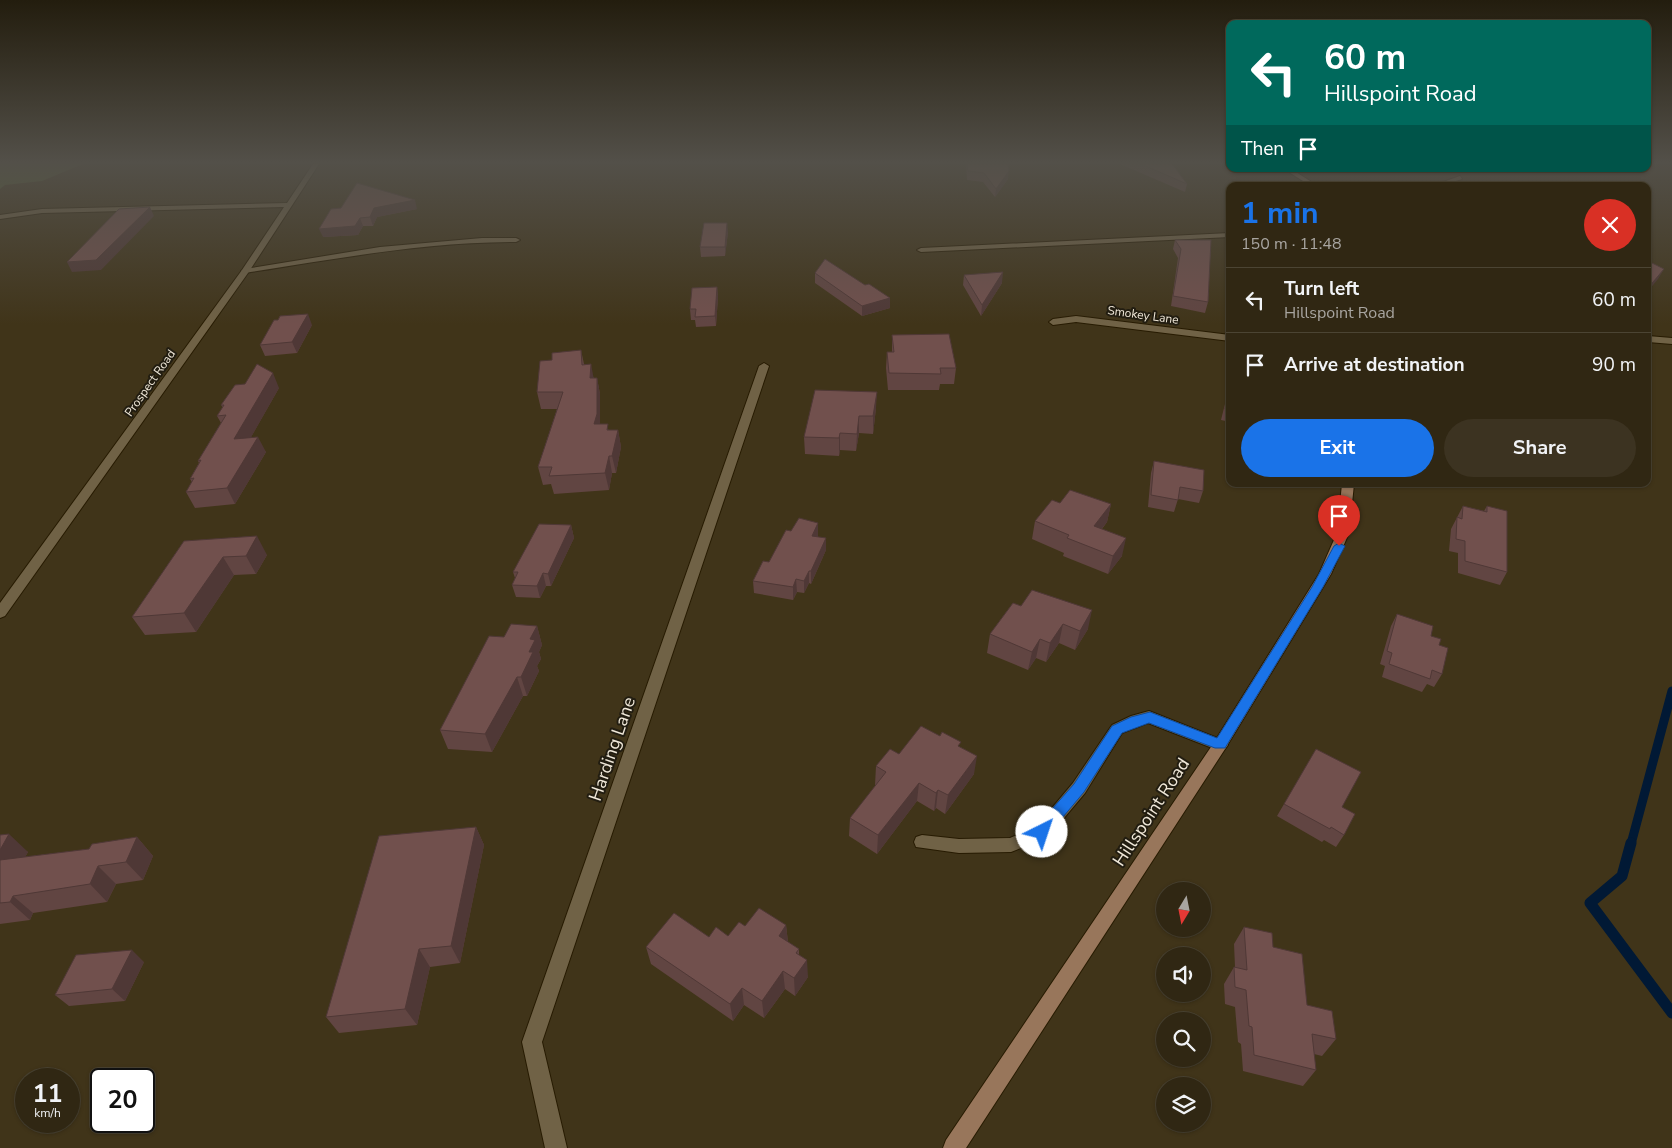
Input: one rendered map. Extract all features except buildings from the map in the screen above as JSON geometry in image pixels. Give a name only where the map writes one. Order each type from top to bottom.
[{"type":"street","name":"Prospect Road","points":[[0,613],[245,271],[280,218]]},
{"type":"street","points":[[921,250],[1226,235]]},
{"type":"street","points":[[245,271],[422,244],[477,240],[516,240]]},
{"type":"street","name":"Smokey Lane","points":[[1053,322],[1076,319],[1226,338]]},
{"type":"street","points":[[1651,339],[1672,342]]},
{"type":"street","name":"Harding Lane","points":[[556,1148],[532,1042],[764,366]]},
{"type":"street","name":"Hillspoint Road","points":[[954,1148],[1220,744],[1334,559],[1343,533],[1348,487]]},
{"type":"street","points":[[922,842],[959,846],[1011,845],[1042,832],[1079,788],[1117,729],[1136,720],[1150,717],[1220,744]]},
{"type":"waterway","points":[[1631,844],[1672,691]]},
{"type":"waterway","points":[[1631,843],[1622,876],[1590,903],[1672,1013]]},
{"type":"route","points":[[1042,832],[1079,788],[1117,729],[1136,720],[1150,717],[1220,744],[1318,587],[1339,546]]}]
